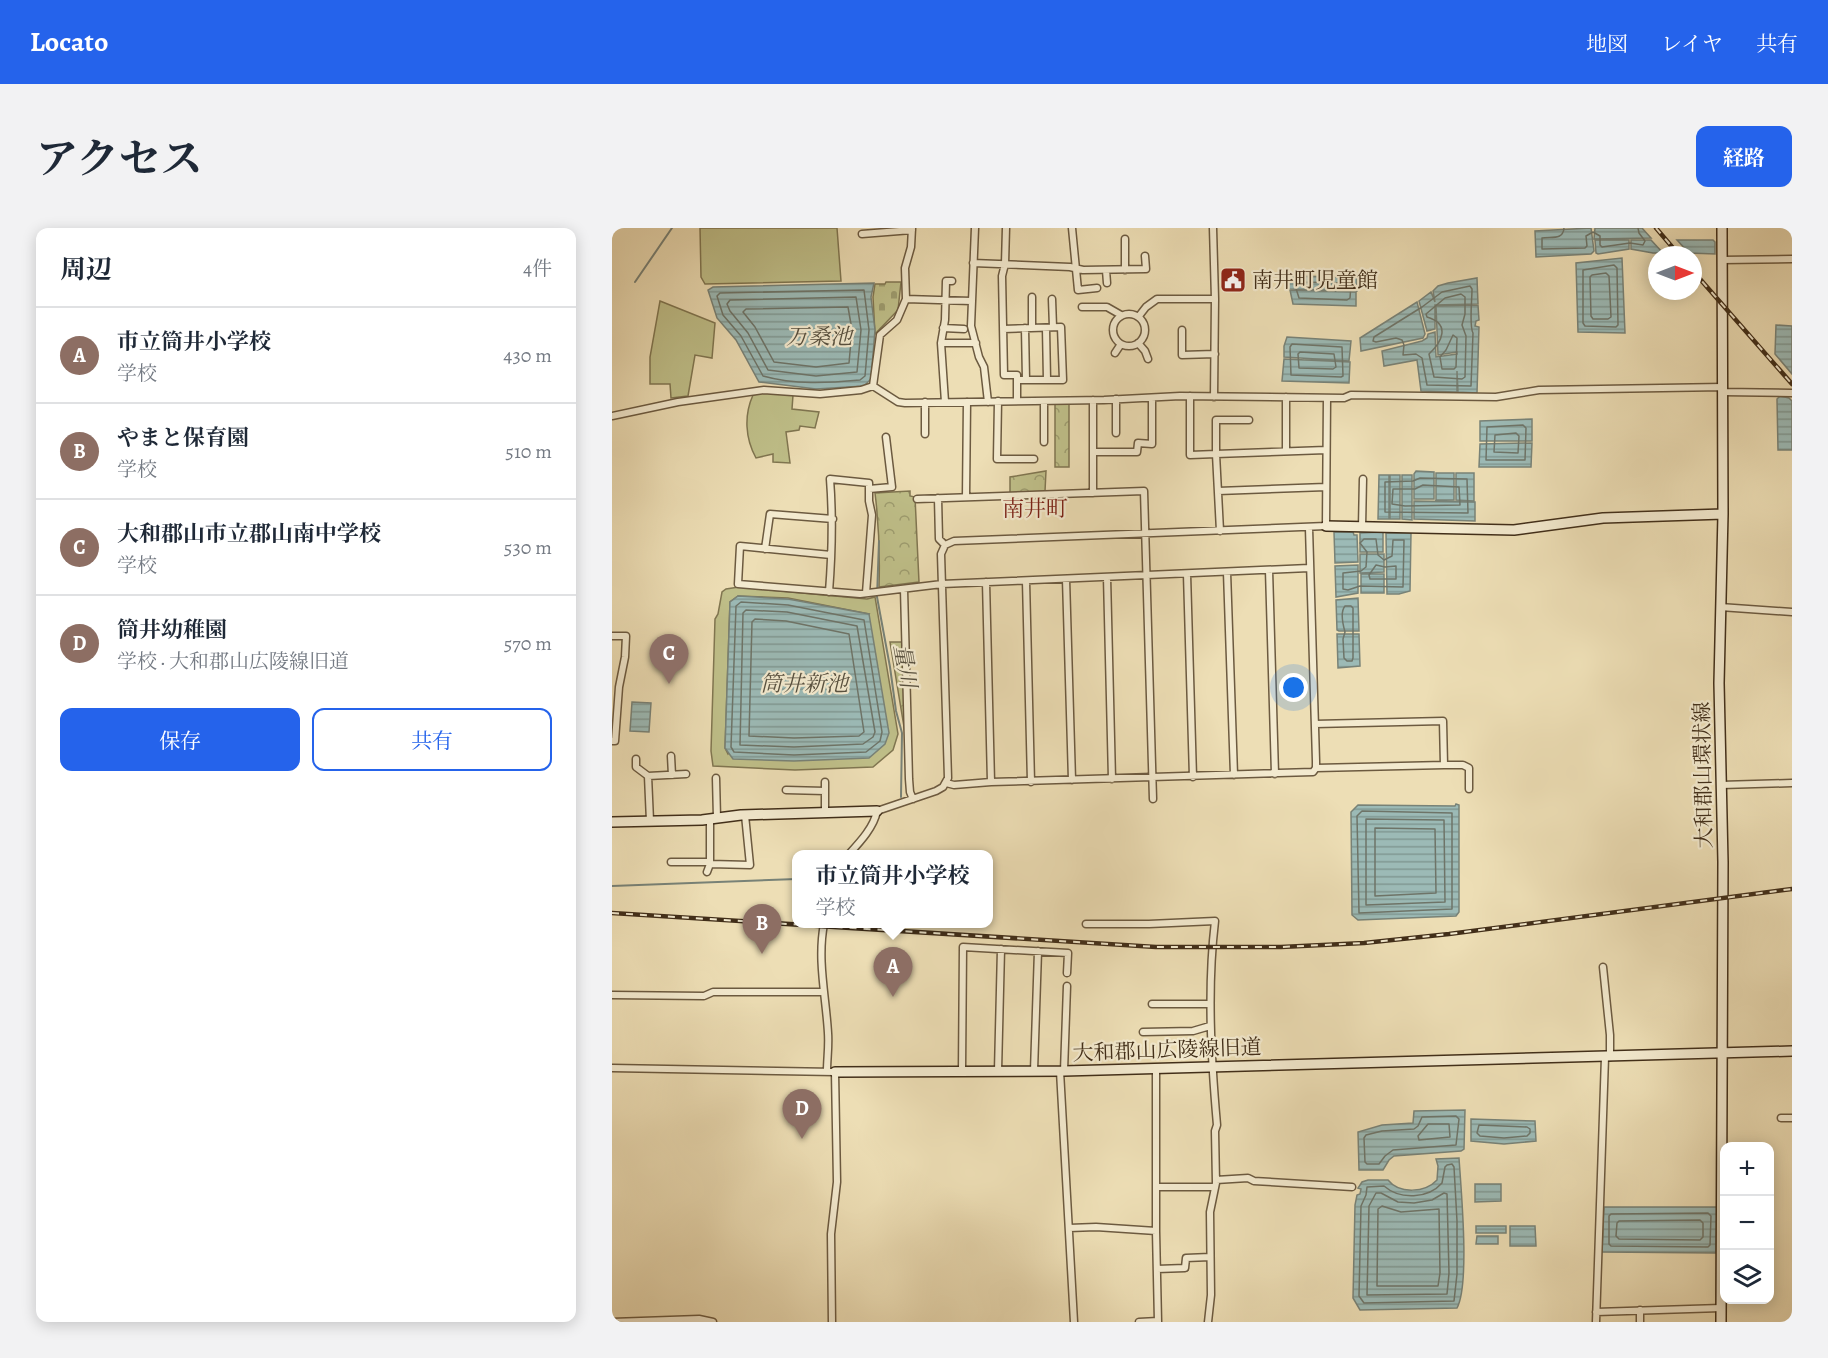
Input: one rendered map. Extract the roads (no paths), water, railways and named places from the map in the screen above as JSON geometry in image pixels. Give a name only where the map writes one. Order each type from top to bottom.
[{"type":"street","points":[[975,228],[971,326],[986,374],[988,402]]},
{"type":"street","points":[[1006,228],[1005,264],[1002,276],[1004,375],[1017,375],[1017,401]]},
{"type":"street","points":[[1072,228],[1078,290],[1097,288]]},
{"type":"street","points":[[1213,228],[1214,397]]},
{"type":"street","name":"大和郡山環状線","points":[[1721,1322],[1723,1054],[1720,607],[1724,514],[1722,228]]},
{"type":"street","points":[[862,234],[872,231],[912,229],[911,247],[904,268],[906,299],[897,320],[880,335],[873,386]]},
{"type":"street","points":[[1125,239],[1125,270]]},
{"type":"street","points":[[973,263],[1125,270],[1146,269],[1145,256]]},
{"type":"street","points":[[1722,260],[1792,260]]},
{"type":"street","points":[[1106,270],[1107,283]]},
{"type":"street","points":[[945,402],[941,343],[946,281],[952,281]]},
{"type":"street","points":[[1026,380],[1032,297]]},
{"type":"street","points":[[906,299],[971,301]]},
{"type":"street","points":[[1047,380],[1052,299]]},
{"type":"street","points":[[1139,316],[1157,299],[1215,299]]},
{"type":"street","points":[[1082,307],[1112,308],[1120,315]]},
{"type":"street","points":[[1130,313],[1139,316],[1145,328],[1143,338],[1138,343],[1132,346],[1115,340],[1112,331],[1114,322],[1120,315],[1130,313]]},
{"type":"street","points":[[1003,329],[1061,327],[1063,380],[1017,380]]},
{"type":"street","points":[[943,328],[964,329]]},
{"type":"street","points":[[1182,330],[1182,355],[1215,354]]},
{"type":"street","points":[[941,343],[976,343]]},
{"type":"street","points":[[1138,343],[1148,359]]},
{"type":"street","points":[[1115,352],[1121,344]]},
{"type":"street","points":[[873,386],[898,402],[1093,400],[1190,396],[1496,397],[1539,390],[1722,389],[1792,393]]},
{"type":"street","points":[[612,416],[690,400],[764,390],[820,394],[861,390],[873,386]]},
{"type":"street","points":[[1190,396],[1190,455],[1326,450]]},
{"type":"street","points":[[1286,397],[1286,451]]},
{"type":"street","points":[[1093,452],[1137,452],[1138,443],[1152,444],[1152,398]]},
{"type":"street","points":[[1326,526],[1327,398]]},
{"type":"street","points":[[1116,399],[1116,433]]},
{"type":"street","points":[[1092,493],[1093,400]]},
{"type":"street","points":[[998,401],[997,459],[1034,459]]},
{"type":"street","points":[[1044,401],[1044,442]]},
{"type":"street","points":[[925,402],[925,434]]},
{"type":"street","points":[[966,496],[967,402]]},
{"type":"street","points":[[1220,531],[1216,420],[1249,420]]},
{"type":"street","points":[[869,489],[892,487],[885,437]]},
{"type":"street","points":[[829,592],[833,519],[830,479],[869,483],[872,515],[870,593]]},
{"type":"street","points":[[1362,527],[1364,479]]},
{"type":"street","points":[[1218,491],[1326,487]]},
{"type":"street","points":[[917,499],[1144,491],[1153,799]]},
{"type":"street","points":[[938,498],[939,539],[945,545]]},
{"type":"street","points":[[765,549],[770,514],[833,519]]},
{"type":"street","points":[[612,822],[713,818],[746,814],[877,811],[936,790],[946,783],[948,731],[941,554],[945,545],[954,542],[1326,526],[1514,530],[1603,518],[1724,514]]},
{"type":"street","points":[[1309,528],[1316,768]]},
{"type":"street","points":[[831,555],[740,546],[738,584],[870,593],[942,584],[1309,568]]},
{"type":"street","points":[[1269,570],[1275,774]]},
{"type":"street","points":[[1227,572],[1234,775]]},
{"type":"street","points":[[1187,573],[1193,777]]},
{"type":"street","points":[[1107,577],[1112,779]]},
{"type":"street","points":[[1066,579],[1072,780]]},
{"type":"street","points":[[1026,581],[1031,782]]},
{"type":"street","points":[[986,582],[990,782]]},
{"type":"street","points":[[904,589],[909,779],[913,799]]},
{"type":"street","points":[[1720,607],[1792,612]]},
{"type":"street","points":[[612,636],[626,636],[615,741],[612,741]]},
{"type":"street","points":[[1315,724],[1443,721],[1444,765]]},
{"type":"street","points":[[671,756],[672,775]]},
{"type":"street","points":[[636,759],[636,767],[648,776],[686,774]]},
{"type":"street","points":[[946,783],[954,785],[990,782],[1307,774],[1316,768],[1463,765],[1469,768],[1469,789]]},
{"type":"street","points":[[648,776],[650,821]]},
{"type":"street","points":[[707,872],[710,863],[716,778]]},
{"type":"street","points":[[825,782],[825,812]]},
{"type":"street","points":[[1721,785],[1792,783]]},
{"type":"street","points":[[786,790],[825,791]]},
{"type":"street","points":[[853,850],[876,818],[877,811]]},
{"type":"street","points":[[670,862],[750,865],[746,814]]},
{"type":"street","points":[[1086,924],[1215,921],[1210,1026],[1211,1067],[1217,1125],[1215,1183],[1210,1212],[1208,1322]]},
{"type":"street","points":[[823,928],[821,938],[837,1182],[831,1234],[831,1322],[839,1322]]},
{"type":"street","points":[[962,1071],[963,947],[1068,953],[1067,973]]},
{"type":"street","points":[[998,1071],[1001,950]]},
{"type":"street","points":[[1034,1071],[1038,951]]},
{"type":"street","points":[[1596,1322],[1609,1025],[1603,967]]},
{"type":"street","points":[[1067,986],[1062,1071],[1074,1322]]},
{"type":"street","points":[[612,995],[704,996],[712,992],[824,992]]},
{"type":"street","points":[[1152,1004],[1210,1004]]},
{"type":"street","points":[[1143,1032],[1193,1031],[1210,1026]]},
{"type":"street","name":"大和郡山広陵線旧道","points":[[612,1068],[831,1072],[1062,1071],[1792,1052]]},
{"type":"street","points":[[1138,1322],[1158,1321],[1156,1069]]},
{"type":"street","points":[[1781,1118],[1792,1118]]},
{"type":"street","points":[[1156,1187],[1248,1179],[1352,1187]]},
{"type":"street","points":[[1069,1228],[1096,1227],[1156,1231]]},
{"type":"street","points":[[1157,1269],[1185,1268],[1186,1258],[1210,1257]]},
{"type":"street","points":[[1596,1312],[1721,1308]]},
{"type":"street","points":[[1640,1310],[1640,1322]]},
{"type":"street","points":[[612,1322],[699,1319],[714,1322]]},
{"type":"water","points":[[1591,228],[1594,251],[1591,254],[1536,257],[1535,231]]},
{"type":"water","points":[[1595,228],[1642,228],[1651,238],[1594,239]]},
{"type":"water","points":[[1595,240],[1629,240],[1629,249],[1598,254]]},
{"type":"water","points":[[1631,240],[1651,240],[1657,246],[1648,246],[1648,252],[1631,249]]},
{"type":"water","points":[[1677,240],[1713,240],[1715,254],[1702,254],[1702,246],[1683,246]]},
{"type":"water","points":[[1622,258],[1625,333],[1578,332],[1576,263]]},
{"type":"water","points":[[1284,276],[1357,277],[1357,291],[1289,289]]},
{"type":"water","points":[[1477,278],[1478,304],[1435,305],[1435,329],[1427,331],[1419,301],[1431,292],[1435,302],[1433,291],[1438,286]]},
{"type":"water","name":"万桑池","points":[[874,283],[871,297],[875,330],[871,379],[864,386],[816,389],[759,382],[736,340],[717,318],[708,290],[713,287]]},
{"type":"water","points":[[1290,290],[1356,292],[1356,306],[1293,304]]},
{"type":"water","points":[[1417,302],[1425,334],[1423,338],[1361,351],[1360,338]]},
{"type":"water","points":[[1478,305],[1479,320],[1476,321],[1475,326],[1479,327],[1477,393],[1458,392],[1457,371],[1457,392],[1421,391],[1417,360],[1384,366],[1382,351],[1422,341],[1427,338],[1428,334],[1435,332],[1436,357],[1457,354],[1457,352],[1438,355],[1436,306]]},
{"type":"water","points":[[1776,325],[1792,326],[1792,374],[1775,354]]},
{"type":"water","points":[[1287,337],[1351,341],[1349,361],[1284,357]]},
{"type":"water","points":[[1284,359],[1350,362],[1349,383],[1282,381]]},
{"type":"water","points":[[1780,396],[1792,401],[1792,450],[1778,450],[1777,399]]},
{"type":"water","points":[[1532,419],[1532,441],[1480,441],[1480,421]]},
{"type":"water","points":[[1532,443],[1531,467],[1479,467],[1480,444]]},
{"type":"water","points":[[1416,471],[1434,472],[1434,499],[1414,499]]},
{"type":"water","points":[[1436,473],[1454,473],[1454,500],[1436,500]]},
{"type":"water","points":[[1456,473],[1474,473],[1474,501],[1456,500]]},
{"type":"water","points":[[1379,475],[1389,475],[1389,519],[1378,519]]},
{"type":"water","points":[[1390,475],[1400,475],[1400,519],[1390,519]]},
{"type":"water","points":[[1402,475],[1412,475],[1412,520],[1402,519]]},
{"type":"water","points":[[1414,501],[1475,502],[1475,521],[1414,519]]},
{"type":"water","points":[[1334,532],[1353,532],[1357,535],[1358,562],[1335,563]]},
{"type":"water","points":[[1383,532],[1383,552],[1360,552],[1360,533]]},
{"type":"water","points":[[1386,533],[1411,533],[1410,591],[1387,594]]},
{"type":"water","points":[[1360,554],[1384,554],[1384,572],[1360,573]]},
{"type":"water","points":[[1358,565],[1358,593],[1336,597],[1335,566]]},
{"type":"water","points":[[1361,574],[1384,574],[1384,593],[1361,593]]},
{"type":"water","name":"筒井新池","points":[[738,596],[788,599],[869,614],[889,733],[885,744],[869,758],[794,761],[733,759],[725,748],[730,602]]},
{"type":"water","points":[[1358,598],[1359,631],[1337,630],[1336,600]]},
{"type":"water","points":[[1337,634],[1359,634],[1360,666],[1338,668]]},
{"type":"water","points":[[632,702],[651,703],[649,732],[630,731]]},
{"type":"water","points":[[1358,805],[1455,806],[1459,805],[1459,912],[1456,916],[1358,920],[1352,915],[1351,812]]},
{"type":"water","points":[[1465,1110],[1464,1149],[1461,1151],[1394,1156],[1383,1170],[1359,1170],[1358,1132],[1382,1125],[1413,1123],[1414,1111]]},
{"type":"water","points":[[1471,1119],[1535,1121],[1536,1141],[1504,1144],[1471,1141]]},
{"type":"water","points":[[1459,1158],[1464,1258],[1461,1296],[1457,1308],[1360,1310],[1353,1298],[1355,1205],[1361,1189],[1358,1188],[1362,1182],[1368,1180],[1388,1180],[1405,1190],[1426,1187],[1437,1180],[1436,1159]]},
{"type":"water","points":[[1475,1184],[1501,1184],[1501,1201],[1475,1202]]},
{"type":"water","points":[[1604,1207],[1717,1207],[1716,1253],[1602,1252]]},
{"type":"water","points":[[1476,1226],[1506,1226],[1506,1233],[1476,1233]]},
{"type":"water","points":[[1510,1226],[1535,1226],[1536,1246],[1510,1246]]},
{"type":"water","points":[[1477,1236],[1498,1236],[1498,1244],[1476,1244]]},
{"type":"waterway","points":[[635,282],[672,228]]},
{"type":"waterway","name":"量川","points":[[879,541],[877,597],[896,711],[902,733],[901,797]]},
{"type":"waterway","name":"量川","points":[[612,886],[792,879]]},
{"type":"railway","points":[[1656,228],[1671,246]]},
{"type":"railway","points":[[1702,281],[1792,384]]},
{"type":"railway","points":[[852,928],[1156,947],[1281,947],[1364,943],[1449,934],[1792,889]]},
{"type":"railway","points":[[612,913],[792,924]]},
{"type":"place","name":"南井町児童館","points":[[1233,280]]},
{"type":"place","name":"大和郡山市立郡山南中学校","points":[[669,684]]},
{"type":"place","name":"やまと保育園","points":[[762,954]]},
{"type":"place","name":"市立筒井小学校","points":[[893,997]]},
{"type":"place","name":"筒井幼稚園","points":[[802,1139]]},
{"type":"district","name":"南井町","points":[[1035,509]]}]
